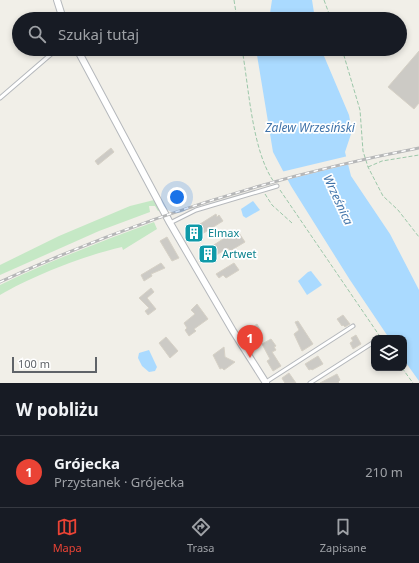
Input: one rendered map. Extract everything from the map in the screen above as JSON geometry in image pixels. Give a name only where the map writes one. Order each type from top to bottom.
[{"type":"street","points":[[56,0],[60,12]]},
{"type":"street","points":[[81,56],[170,223],[233,331],[266,382]]},
{"type":"lane","points":[[0,98],[49,56]]},
{"type":"lane","points":[[170,223],[196,210],[277,186]]},
{"type":"lane","points":[[266,382],[353,326]]},
{"type":"lane","points":[[310,383],[371,344]]},
{"type":"path","points":[[234,0],[236,12]]},
{"type":"path","points":[[324,0],[328,12]]},
{"type":"path","points":[[243,56],[259,152],[266,170],[379,335]]},
{"type":"path","points":[[344,56],[360,110],[362,151],[368,167],[383,196],[398,210],[419,237]]},
{"type":"path","points":[[368,167],[382,161],[419,155]]},
{"type":"path","points":[[263,189],[272,205],[292,223]]},
{"type":"path","points":[[404,371],[412,383]]},
{"type":"green space","points":[[154,200],[160,210],[158,211],[155,206],[149,206],[150,212],[99,231],[0,275],[0,265],[59,236],[130,206]]},
{"type":"green space","points":[[154,222],[157,229],[123,250],[122,247],[76,261],[43,274],[0,295],[0,285],[115,236]]},
{"type":"water","points":[[272,0],[312,0],[314,12],[270,12]]},
{"type":"water","name":"Zalew Wrzesiński","points":[[257,56],[324,56],[349,115],[352,131],[345,152],[351,176],[390,234],[419,290],[419,381],[407,364],[407,335],[387,335],[350,280],[291,186],[273,152]]},
{"type":"water","points":[[253,201],[260,210],[246,218],[243,216],[241,209]]},
{"type":"water","points":[[311,271],[322,285],[307,295],[298,281]]},
{"type":"water","points":[[149,350],[157,367],[155,371],[149,372],[142,366],[138,358],[139,353]]},
{"type":"pier","points":[[348,156],[350,164],[286,180],[281,172]]},
{"type":"building","points":[[419,51],[419,103],[414,109],[388,87]]},
{"type":"building","points":[[111,148],[114,152],[98,165],[95,161]]},
{"type":"building","points":[[216,214],[217,217],[219,215],[223,221],[194,239],[189,231]]},
{"type":"building","points":[[237,230],[245,242],[230,251],[228,248],[208,260],[203,252]]},
{"type":"building","points":[[167,237],[179,258],[172,261],[160,241]]},
{"type":"building","points":[[161,263],[165,268],[151,274],[152,276],[144,281],[141,275]]},
{"type":"building","points":[[234,263],[239,270],[226,278],[223,275],[219,278],[216,274]]},
{"type":"building","points":[[151,288],[154,292],[147,298],[156,309],[148,315],[145,311],[149,308],[139,298]]},
{"type":"building","points":[[197,304],[208,319],[194,329],[196,331],[189,336],[185,330],[187,328],[184,323],[195,314],[191,310]]},
{"type":"building","points":[[343,315],[350,324],[345,327],[343,325],[342,326],[337,319]]},
{"type":"building","points":[[298,321],[313,344],[302,351],[294,334],[299,330],[295,322]]},
{"type":"building","points":[[257,324],[261,331],[250,337],[246,331]]},
{"type":"building","points":[[356,335],[361,344],[353,349],[350,343],[353,341],[351,338]]},
{"type":"building","points":[[166,337],[178,351],[170,358],[159,343]]},
{"type":"building","points":[[271,339],[276,346],[274,347],[276,350],[272,352],[281,366],[273,371],[267,361],[270,359],[262,344]]},
{"type":"building","points":[[224,347],[225,357],[235,362],[224,370],[222,368],[220,369],[213,355]]},
{"type":"building","points":[[318,356],[323,364],[309,370],[305,364]]},
{"type":"building","points":[[289,373],[296,383],[285,383],[282,378]]},
{"type":"building","points":[[337,374],[340,380],[338,382],[339,383],[320,383]]},
{"type":"railway","points":[[0,282],[102,239],[205,202],[311,172],[419,148]]},
{"type":"place","name":"Elmax","points":[[194,233]]},
{"type":"place","name":"Artwet","points":[[208,254]]},
{"type":"place","name":"Grójecka","points":[[250,358]]},
{"type":"water label","name":"Wrześnica","points":[[338,200]]}]
